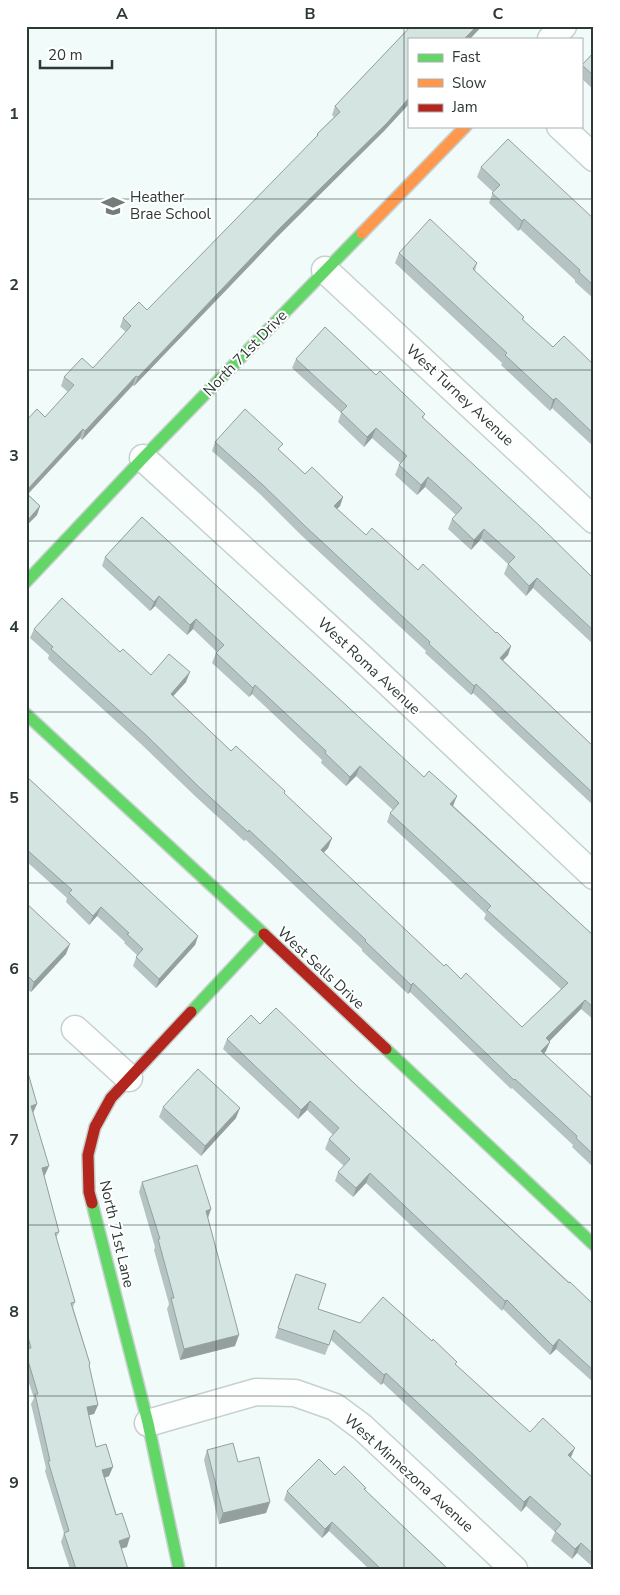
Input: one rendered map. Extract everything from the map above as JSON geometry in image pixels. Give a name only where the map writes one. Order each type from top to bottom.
[{"type":"street","points":[[552,38],[563,26]]},
{"type":"street","name":"North 71st Drive","points":[[26,582],[143,458],[464,128]]},
{"type":"street","points":[[562,128],[594,158]]},
{"type":"street","name":"West Turney Avenue","points":[[325,270],[594,520]]},
{"type":"street","name":"West Roma Avenue","points":[[143,458],[362,658],[594,876]]},
{"type":"street","name":"West Sells Drive","points":[[26,714],[264,934],[594,1246]]},
{"type":"street","name":"North 71st Lane","points":[[179,1569],[148,1423],[89,1192],[88,1155],[95,1127],[111,1098],[264,934]]},
{"type":"street","points":[[75,1028],[129,1078]]},
{"type":"street","name":"West Minnezona Avenue","points":[[148,1423],[256,1392],[295,1392],[335,1407],[362,1427],[514,1569]]},
{"type":"building","points":[[411,26],[477,26],[465,38],[408,38],[408,99],[387,123],[280,228],[85,431],[83,429],[26,491],[26,421],[37,409],[45,417],[74,385],[64,377],[82,358],[93,368],[131,326],[123,318],[139,302],[147,310],[340,112],[335,106]]},
{"type":"building","points":[[594,52],[594,76],[582,65]]},
{"type":"building","points":[[508,139],[594,219],[594,286],[579,272],[580,270],[524,219],[522,221],[492,193],[500,185],[481,167]]},
{"type":"building","points":[[430,219],[477,263],[473,269],[524,317],[522,319],[553,347],[564,336],[594,365],[594,434],[556,398],[553,400],[505,355],[507,353],[399,253]]},
{"type":"building","points":[[325,327],[376,375],[380,371],[425,414],[422,417],[594,579],[594,631],[537,578],[529,586],[508,564],[515,557],[484,529],[474,540],[452,519],[462,508],[428,477],[421,485],[399,465],[407,456],[376,428],[367,437],[341,412],[347,406],[296,359]]},
{"type":"building","points":[[245,409],[283,444],[278,449],[305,474],[312,467],[343,497],[334,506],[366,535],[372,528],[418,570],[423,564],[511,646],[500,658],[594,747],[594,794],[476,684],[474,686],[429,644],[430,642],[215,442]]},
{"type":"building","points":[[26,493],[40,506],[27,521],[26,520]]},
{"type":"building","points":[[142,517],[424,777],[429,771],[457,796],[450,804],[594,936],[594,1008],[585,1000],[546,1038],[550,1042],[541,1051],[594,1100],[594,1155],[576,1138],[577,1136],[514,1080],[413,983],[411,985],[249,830],[248,832],[145,734],[51,649],[53,647],[34,629],[62,598],[120,652],[123,649],[151,675],[169,654],[190,672],[171,694],[231,751],[236,746],[332,838],[321,850],[444,966],[446,964],[461,979],[466,973],[522,1027],[568,983],[487,910],[491,906],[390,813],[399,803],[360,766],[350,777],[325,753],[326,751],[255,685],[253,688],[216,653],[224,645],[196,619],[190,625],[159,596],[154,602],[105,557]]},
{"type":"building","points":[[26,776],[198,936],[159,979],[136,957],[143,949],[127,934],[129,933],[101,907],[93,916],[69,893],[72,890],[26,849]]},
{"type":"building","points":[[26,903],[70,944],[34,982],[26,974]]},
{"type":"building","points":[[276,1008],[355,1084],[594,1305],[594,1371],[559,1339],[553,1346],[507,1300],[505,1301],[370,1173],[356,1188],[338,1172],[350,1159],[329,1139],[339,1128],[310,1101],[301,1110],[227,1039],[251,1015],[260,1024]]},
{"type":"building","points":[[26,1066],[37,1104],[31,1106],[49,1166],[42,1168],[59,1232],[55,1233],[75,1302],[71,1303],[90,1364],[98,1405],[87,1407],[96,1447],[106,1444],[113,1467],[102,1470],[116,1515],[122,1513],[130,1537],[119,1541],[128,1569],[76,1569],[64,1533],[69,1531],[48,1461],[50,1461],[35,1394],[38,1394],[26,1354],[26,1349],[31,1348],[26,1330]]},
{"type":"building","points":[[198,1069],[240,1108],[205,1146],[163,1107]]},
{"type":"building","points":[[197,1165],[211,1209],[206,1211],[239,1335],[184,1349],[171,1298],[174,1298],[158,1239],[160,1239],[142,1182]]},
{"type":"building","points":[[296,1274],[326,1284],[318,1309],[360,1323],[383,1297],[432,1341],[433,1339],[457,1362],[455,1364],[530,1432],[543,1418],[575,1448],[568,1455],[594,1479],[594,1555],[581,1543],[575,1549],[555,1531],[561,1524],[530,1496],[524,1502],[386,1373],[384,1375],[334,1330],[329,1345],[278,1328]]},
{"type":"building","points":[[233,1443],[238,1462],[259,1457],[270,1502],[223,1513],[207,1450]]},
{"type":"building","points":[[319,1459],[335,1475],[344,1466],[366,1488],[364,1489],[448,1569],[381,1569],[332,1522],[325,1529],[287,1491]]},
{"type":"traffic: fast","points":[[26,582],[143,458],[362,233]]},
{"type":"traffic: fast","points":[[26,714],[264,934]]},
{"type":"traffic: fast","points":[[191,1012],[264,934]]},
{"type":"traffic: fast","points":[[386,1049],[594,1245]]},
{"type":"traffic: fast","points":[[92,1203],[148,1423],[179,1569]]},
{"type":"traffic: slow","points":[[362,233],[464,128]]},
{"type":"traffic: jam","points":[[264,934],[386,1049]]},
{"type":"traffic: jam","points":[[92,1203],[89,1192],[88,1155],[95,1127],[111,1098],[191,1012]]},
{"type":"place","name":"Heather Brae School","points":[[113,206]]}]
